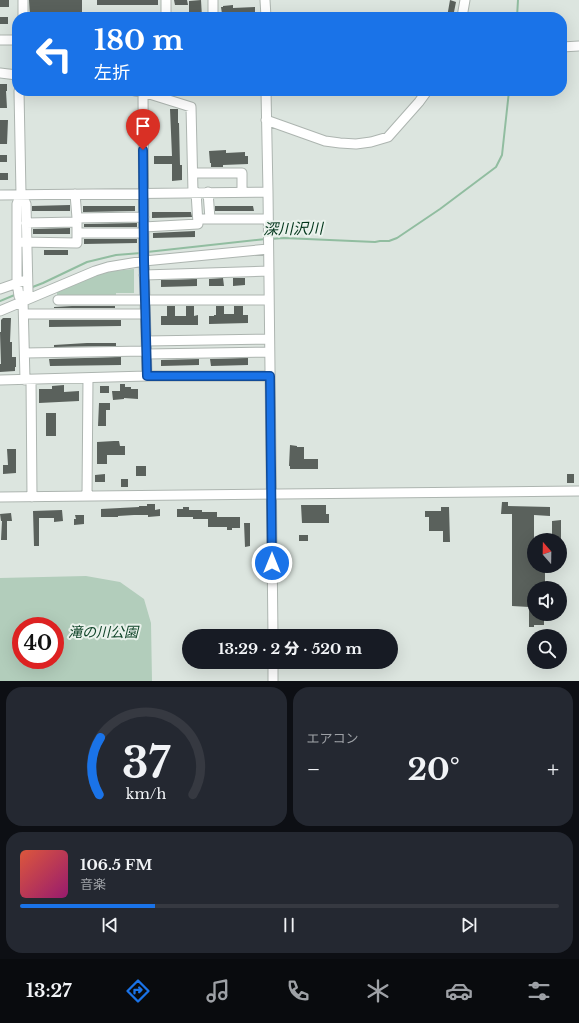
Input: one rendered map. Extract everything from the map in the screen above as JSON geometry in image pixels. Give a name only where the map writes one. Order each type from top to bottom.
[{"type":"street","points":[[23,0],[23,12]]},
{"type":"street","points":[[166,0],[166,12]]},
{"type":"street","points":[[213,0],[213,12]]},
{"type":"street","points":[[265,0],[266,12]]},
{"type":"street","points":[[463,12],[465,0]]},
{"type":"street","points":[[0,40],[12,40]]},
{"type":"street","points":[[567,46],[579,46]]},
{"type":"street","points":[[0,73],[12,74]]},
{"type":"street","points":[[19,96],[21,194],[17,204],[17,242],[23,289],[32,497]]},
{"type":"street","points":[[139,96],[144,217],[147,376]]},
{"type":"street","points":[[77,233],[144,230],[198,224],[193,173],[191,107],[153,96]]},
{"type":"street","points":[[266,96],[273,629]]},
{"type":"street","points":[[266,120],[325,140],[356,144],[371,142],[388,137],[423,96]]},
{"type":"street","points":[[193,173],[242,174],[242,192]]},
{"type":"street","points":[[208,192],[210,219]]},
{"type":"street","points":[[0,195],[268,192]]},
{"type":"street","points":[[0,311],[23,289],[27,242],[26,204],[21,194]]},
{"type":"street","points":[[17,242],[77,243],[75,194]]},
{"type":"street","points":[[26,223],[144,217]]},
{"type":"street","points":[[198,219],[268,219]]},
{"type":"street","points":[[0,289],[23,289],[108,267],[144,255],[268,242]]},
{"type":"street","points":[[144,275],[268,271]]},
{"type":"street","points":[[58,300],[269,300]]},
{"type":"street","points":[[24,314],[145,314]]},
{"type":"street","points":[[146,341],[269,339]]},
{"type":"street","points":[[25,353],[270,352]]},
{"type":"street","points":[[0,380],[147,376],[270,376]]},
{"type":"street","points":[[87,496],[88,378]]},
{"type":"street","points":[[0,497],[579,491]]},
{"type":"street","points":[[273,669],[274,681]]},
{"type":"green space","points":[[134,269],[134,293],[116,293],[116,296],[57,296],[57,292],[103,272]]},
{"type":"green space","name":"滝の川公園","points":[[86,576],[120,582],[144,599],[151,623],[152,681],[0,681],[0,578]]},
{"type":"building","points":[[0,0],[9,0],[9,7],[0,7]]},
{"type":"building","points":[[29,0],[82,0],[82,12],[30,12]]},
{"type":"building","points":[[97,0],[158,0],[158,5],[97,5]]},
{"type":"building","points":[[174,0],[187,0],[188,5],[175,5]]},
{"type":"building","points":[[201,0],[202,12],[189,12],[189,1]]},
{"type":"building","points":[[450,0],[456,2],[454,12],[448,12]]},
{"type":"building","points":[[233,5],[233,8],[255,7],[255,12],[222,12],[221,7]]},
{"type":"building","points":[[0,17],[8,17],[8,24],[0,24]]},
{"type":"building","points":[[0,84],[7,84],[7,108],[0,108]]},
{"type":"building","points":[[170,109],[178,109],[180,165],[182,165],[182,180],[172,181],[172,164],[154,164],[154,156],[172,156]]},
{"type":"building","points":[[0,120],[8,120],[7,144],[0,144]]},
{"type":"building","points":[[226,150],[226,153],[245,152],[245,156],[248,156],[248,164],[211,167],[209,151]]},
{"type":"building","points":[[0,155],[7,155],[7,162],[0,162]]},
{"type":"building","points":[[0,173],[8,173],[8,180],[0,180]]},
{"type":"building","points":[[70,205],[70,211],[32,211],[32,206]]},
{"type":"building","points":[[83,206],[135,206],[135,211],[83,212]]},
{"type":"building","points":[[215,206],[253,206],[254,211],[215,211]]},
{"type":"building","points":[[152,212],[191,212],[192,217],[152,218]]},
{"type":"building","points":[[137,223],[137,227],[84,227],[84,224]]},
{"type":"building","points":[[70,228],[70,234],[33,234],[33,229]]},
{"type":"building","points":[[195,231],[195,237],[153,238],[153,233]]},
{"type":"building","points":[[84,239],[137,239],[137,243],[84,244]]},
{"type":"building","points":[[44,250],[68,250],[68,255],[44,255]]},
{"type":"building","points":[[223,278],[224,286],[209,286],[209,279]]},
{"type":"building","points":[[233,278],[245,278],[245,285],[233,286]]},
{"type":"building","points":[[197,279],[197,286],[161,287],[161,280]]},
{"type":"building","points":[[72,306],[115,306],[115,308],[54,308]]},
{"type":"building","points":[[167,306],[175,306],[175,316],[186,316],[186,306],[194,306],[194,316],[198,315],[198,325],[161,325],[161,316],[167,316]]},
{"type":"building","points":[[216,306],[224,306],[224,314],[234,314],[234,306],[243,306],[243,315],[248,315],[248,323],[209,324],[209,316],[216,315]]},
{"type":"building","points":[[3,318],[11,318],[10,342],[12,342],[12,357],[16,357],[15,371],[0,372],[0,332],[1,320]]},
{"type":"building","points":[[49,320],[121,320],[121,326],[49,327]]},
{"type":"building","points":[[116,343],[116,346],[54,347],[54,345]]},
{"type":"building","points":[[121,357],[121,365],[50,366],[49,359]]},
{"type":"building","points":[[248,358],[248,365],[211,366],[210,359]]},
{"type":"building","points":[[199,359],[199,365],[161,366],[161,360]]},
{"type":"building","points":[[120,384],[125,384],[125,387],[131,387],[131,389],[138,389],[138,399],[124,398],[113,400],[112,391],[120,391]]},
{"type":"building","points":[[64,385],[64,392],[79,391],[79,401],[39,403],[39,389],[52,389],[52,386]]},
{"type":"building","points":[[100,386],[109,386],[109,393],[100,393]]},
{"type":"building","points":[[99,403],[110,403],[110,410],[106,410],[106,426],[98,426]]},
{"type":"building","points":[[46,413],[56,413],[56,436],[46,436]]},
{"type":"building","points":[[119,441],[120,446],[125,446],[125,455],[107,455],[107,464],[97,464],[97,442]]},
{"type":"building","points":[[290,445],[304,447],[304,459],[318,459],[318,469],[290,469]]},
{"type":"building","points":[[7,449],[16,449],[16,473],[3,474],[3,465],[8,465]]},
{"type":"building","points":[[136,466],[146,466],[146,476],[136,476]]},
{"type":"building","points":[[105,474],[105,482],[95,482],[95,475]]},
{"type":"building","points":[[567,474],[574,474],[574,483],[567,483]]},
{"type":"building","points":[[121,479],[128,479],[128,487],[121,487]]},
{"type":"building","points":[[502,502],[508,502],[508,506],[550,507],[550,516],[534,515],[534,533],[527,533],[527,573],[545,573],[545,581],[527,581],[527,607],[512,606],[512,514],[501,514]]},
{"type":"building","points":[[147,504],[155,504],[155,510],[160,509],[160,516],[148,517],[148,515],[134,515],[101,517],[101,509],[139,507],[147,506]]},
{"type":"building","points":[[301,505],[326,505],[326,514],[329,514],[329,523],[302,523]]},
{"type":"building","points":[[183,507],[189,507],[189,510],[202,510],[202,512],[217,512],[217,517],[240,517],[240,528],[232,528],[232,530],[227,530],[227,527],[208,527],[208,519],[177,517],[177,509],[183,509]]},
{"type":"building","points":[[441,507],[449,507],[450,542],[443,542],[443,531],[429,531],[429,517],[425,517],[425,511],[441,511]]},
{"type":"building","points":[[62,510],[63,521],[54,522],[54,518],[39,518],[39,546],[34,546],[33,511]]},
{"type":"building","points":[[11,513],[12,521],[7,521],[7,540],[1,540],[2,521],[0,514]]},
{"type":"building","points":[[75,515],[84,515],[84,524],[74,525],[74,519],[76,519]]},
{"type":"building","points":[[561,520],[561,533],[552,533],[552,521]]},
{"type":"building","points":[[244,523],[250,523],[250,546],[245,547]]},
{"type":"building","points":[[299,535],[308,535],[308,541],[299,541]]},
{"type":"building","points":[[529,621],[544,621],[544,625],[534,625],[534,627],[529,627]]},
{"type":"waterway","name":"深川沢川","points":[[517,12],[518,0]]},
{"type":"waterway","name":"深川沢川","points":[[270,239],[284,238],[375,242],[389,241],[397,238],[440,209],[496,167],[502,155],[508,96]]},
{"type":"waterway","name":"深川沢川","points":[[147,252],[266,239]]},
{"type":"waterway","name":"深川沢川","points":[[30,288],[87,262],[116,255],[141,253]]},
{"type":"waterway","name":"深川沢川","points":[[0,301],[17,294]]},
{"type":"route","points":[[143,150],[147,376],[270,376],[272,563]]}]
